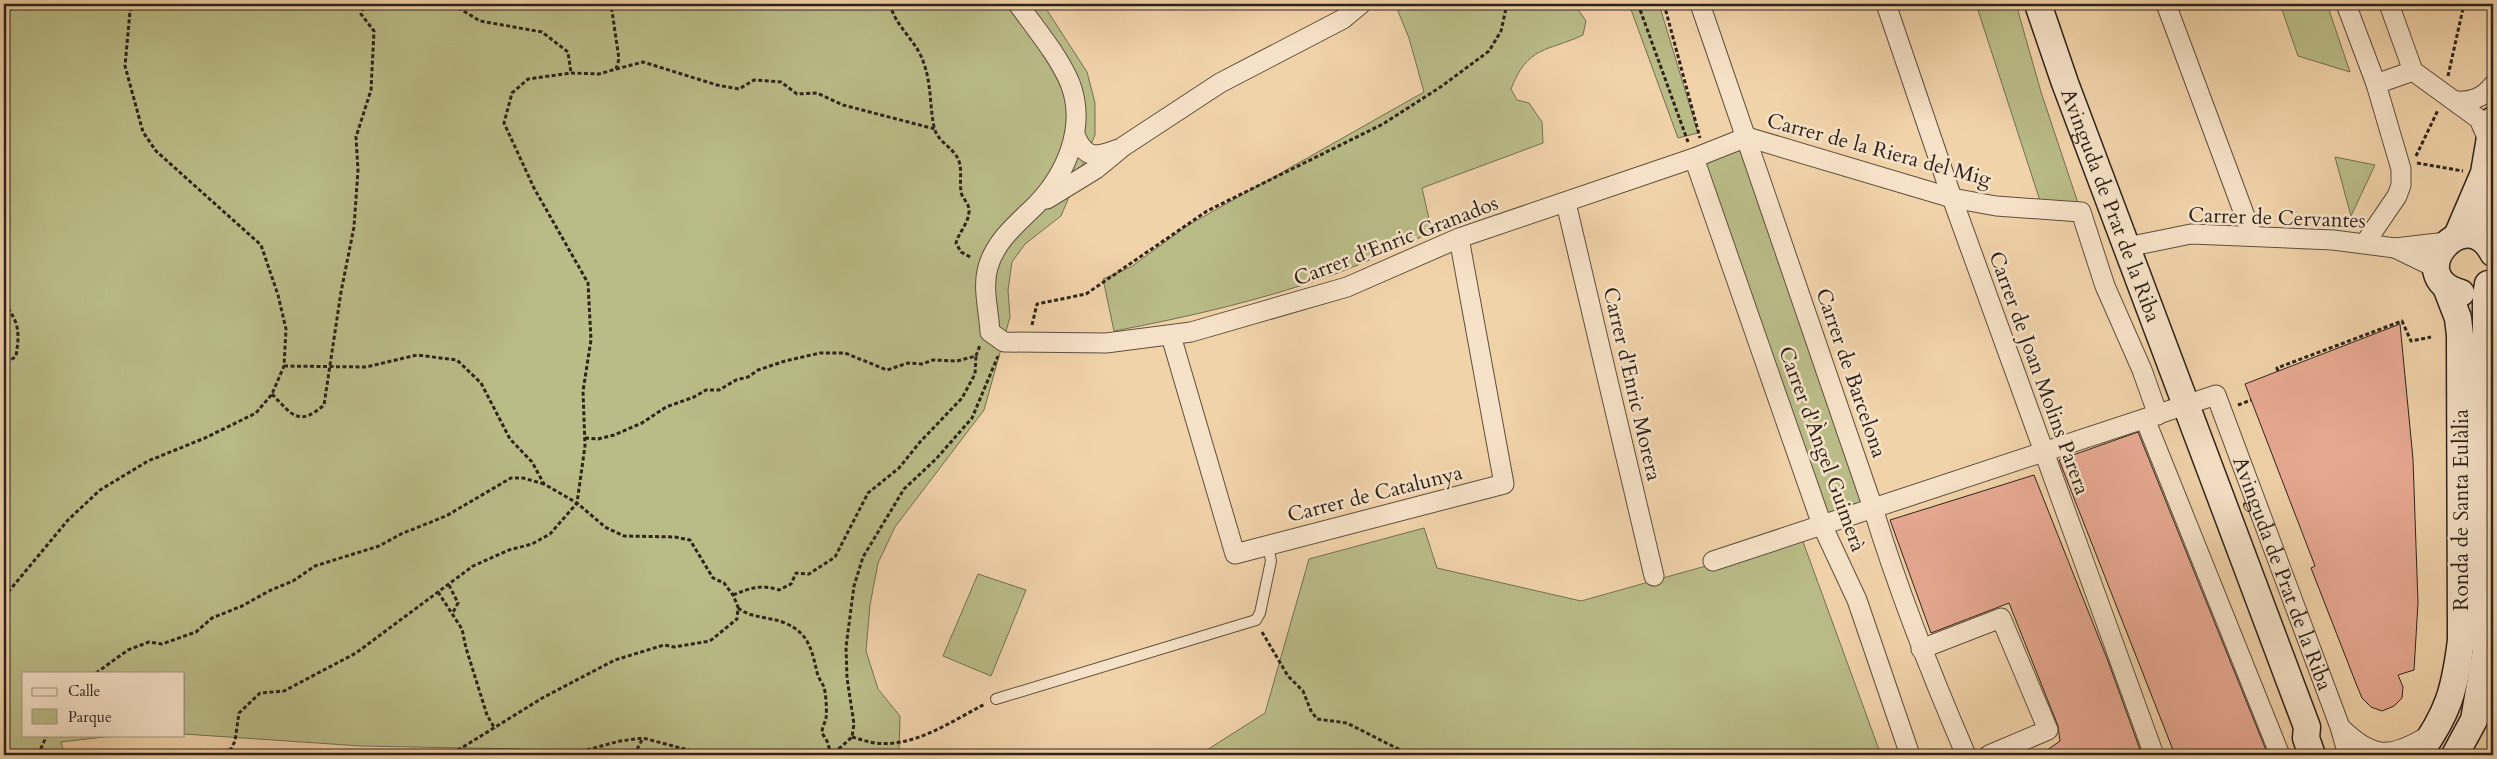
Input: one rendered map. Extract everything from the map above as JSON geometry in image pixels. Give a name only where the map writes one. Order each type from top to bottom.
[{"type":"main road","name":"Avinguda de Prat de la Riba","points":[[2038,4],[2065,83],[2185,406],[2307,727]]},
{"type":"main road","points":[[2491,132],[2474,172],[2452,239],[2440,249],[2441,277],[2460,293],[2470,294],[2478,291],[2491,279]]},
{"type":"main road","points":[[2474,172],[2492,250]]},
{"type":"main road","points":[[2452,239],[2474,236],[2492,250]]},
{"type":"main road","name":"Ronda de Santa Eulàlia","points":[[2418,755],[2435,732],[2455,685],[2461,623],[2460,335],[2458,318],[2441,277]]},
{"type":"main road","name":"Ronda de Santa Eulàlia","points":[[2455,755],[2474,720],[2486,650],[2486,296],[2491,279]]},
{"type":"main road","points":[[2307,727],[2306,738],[2312,755]]},
{"type":"main road","points":[[2307,727],[2316,734],[2326,755]]},
{"type":"street","points":[[997,337],[986,290],[988,268],[998,246],[1014,224],[1035,205],[1057,180],[1071,151],[1075,135],[1070,84],[1058,61],[1018,4]]},
{"type":"street","points":[[1035,205],[1096,169],[1124,146],[1220,83],[1343,19],[1361,4]]},
{"type":"street","name":"Carrer de Barcelona","points":[[1700,4],[1873,508],[1896,583],[1921,650],[1966,755]]},
{"type":"street","name":"Carrer de Joan Molins Parera","points":[[1886,4],[1952,198],[2154,755]]},
{"type":"street","points":[[2166,4],[2252,235]]},
{"type":"street","points":[[2346,4],[2376,84],[2401,169],[2401,185],[2389,210],[2365,243]]},
{"type":"street","points":[[2389,4],[2413,71],[2448,104],[2479,119],[2491,132]]},
{"type":"street","points":[[2376,84],[2413,71]]},
{"type":"street","points":[[2448,104],[2474,100],[2493,85]]},
{"type":"street","points":[[1075,135],[1084,150],[1089,154],[1098,156],[1124,146]]},
{"type":"street","name":"Carrer d'Enric Granados","points":[[997,337],[1106,343],[1192,332],[1347,287],[1459,238],[1566,203],[1747,137]]},
{"type":"street","name":"Carrer de la Riera del Mig","points":[[1747,137],[1952,198],[1996,206],[2081,212],[2105,286],[2142,370],[2152,417]]},
{"type":"street","name":"Carrer d'Àngel Guimerà","points":[[1699,156],[1822,525],[1857,600],[1910,755]]},
{"type":"street","name":"Carrer d'Enric Morera","points":[[1566,203],[1654,576]]},
{"type":"street","name":"Carrer de Cervantes","points":[[2127,247],[2191,234],[2252,235],[2365,243],[2395,248],[2452,239]]},
{"type":"street","name":"Carrer de Catalunya","points":[[1172,336],[1235,554],[1504,484],[1459,238]]},
{"type":"street","name":"Carrer de Cervantes","points":[[2395,248],[2441,277]]},
{"type":"street","name":"Avinguda de Prat de la Riba","points":[[2185,406],[2216,395],[2340,727],[2348,755]]},
{"type":"street","points":[[1713,561],[2185,406]]},
{"type":"street","points":[[2152,417],[2280,755]]},
{"type":"street","points":[[1921,650],[2002,618],[2048,730],[1989,755]]},
{"type":"street","points":[[2340,727],[2357,744],[2369,751],[2381,754],[2403,750],[2435,732]]},
{"type":"lane","points":[[996,698],[1256,620],[1260,613],[1271,561],[1268,545]]},
{"type":"path","points":[[4,597],[68,520],[100,490],[148,461],[205,438],[256,413],[272,394],[284,366],[286,329],[278,294],[261,245],[156,151],[143,132],[125,66],[130,11],[133,4]]},
{"type":"path","points":[[272,394],[288,412],[300,417],[311,416],[324,405],[341,292],[354,227],[358,170],[356,137],[371,90],[374,31],[362,14],[365,4]]},
{"type":"path","points":[[461,4],[457,7],[480,21],[542,32],[568,52],[571,73]]},
{"type":"path","points":[[611,4],[619,59],[616,70]]},
{"type":"path","points":[[890,4],[893,16],[915,45],[927,72],[931,86],[934,129],[940,140],[955,153],[960,161],[962,179],[960,193],[967,200],[969,211],[956,243],[961,252],[988,268]]},
{"type":"path","points":[[1031,327],[1037,304],[1086,294],[1207,211],[1383,124],[1442,86],[1489,50],[1501,31],[1507,4]]},
{"type":"path","points":[[1638,4],[1699,156]]},
{"type":"path","points":[[1664,4],[1699,156]]},
{"type":"path","points":[[2446,82],[2464,4]]},
{"type":"path","points":[[217,755],[231,749],[235,740],[239,713],[260,693],[284,691],[356,653],[474,566],[509,550],[532,544],[550,534],[577,503],[585,438],[583,391],[591,340],[588,283],[534,188],[504,123],[512,92],[528,79],[571,73],[599,74],[643,62],[717,85],[739,89],[754,80],[781,82],[797,94],[817,93],[843,105],[934,129]]},
{"type":"path","points":[[2448,104],[2413,162],[2474,172]]},
{"type":"path","points":[[4,302],[16,320],[18,333],[16,356],[4,366]]},
{"type":"path","points":[[2278,371],[2277,368],[2402,321],[2411,341],[2431,337]]},
{"type":"path","points":[[733,595],[750,588],[766,586],[779,590],[791,584],[796,573],[809,574],[836,557],[868,493],[899,468],[920,442],[962,398],[975,374],[976,356],[982,336],[997,337],[972,418],[936,459],[904,490],[863,558],[854,586],[846,647],[847,678],[854,724],[852,737],[829,755]]},
{"type":"path","points":[[585,438],[598,440],[614,435],[642,423],[666,407],[694,397],[706,390],[719,390],[725,385],[748,377],[769,366],[820,353],[845,353],[887,370],[908,363],[922,364],[933,360],[958,361],[976,356]]},
{"type":"path","points":[[284,366],[366,367],[417,355],[456,360],[482,383],[510,439],[532,462],[544,484]]},
{"type":"path","points":[[97,672],[128,650],[149,642],[162,644],[196,632],[212,618],[242,606],[269,591],[293,581],[314,566],[370,549],[401,534],[432,523],[511,478],[523,478],[544,484],[577,503],[605,527],[624,536],[675,537],[690,540],[713,578],[724,584],[733,595],[738,608],[737,619],[710,641],[674,647],[664,645],[615,660],[544,697],[495,729],[450,755]]},
{"type":"path","points":[[449,585],[458,603],[452,614]]},
{"type":"path","points":[[438,592],[462,629],[487,715],[495,729]]},
{"type":"path","points":[[738,608],[749,616],[764,616],[786,623],[796,628],[808,642],[814,653],[819,678],[824,687],[826,718],[822,732],[827,740],[829,755]]},
{"type":"path","points":[[1256,620],[1288,676],[1303,691],[1311,711],[1317,719],[1347,722],[1410,755]]},
{"type":"path","points":[[852,737],[876,743],[896,743],[922,736],[996,698]]},
{"type":"path","points":[[38,755],[47,736]]},
{"type":"path","points":[[568,755],[620,740],[643,738],[708,755]]},
{"type":"path","points":[[634,755],[643,738]]},
{"type":"green space","points":[[4,4],[1043,4],[1087,72],[1095,103],[1095,135],[1061,216],[1025,244],[1012,262],[1008,290],[1010,317],[984,410],[895,527],[878,563],[870,605],[866,651],[878,689],[900,716],[899,755],[524,755],[522,749],[361,746],[185,734],[185,672],[22,672],[22,736],[112,736],[61,742],[65,755],[4,755]]},
{"type":"green space","points":[[1395,4],[1575,5],[1586,21],[1583,35],[1549,48],[1532,57],[1524,64],[1511,89],[1517,100],[1529,103],[1542,122],[1543,143],[1422,188],[1432,232],[1372,259],[1335,274],[1253,300],[1114,331],[1103,279],[1131,267],[1187,226],[1424,92],[1409,38]]},
{"type":"green space","points":[[1629,4],[1659,4],[1698,133],[1678,138]]},
{"type":"green space","points":[[1976,4],[2016,4],[2041,92],[2081,212],[2043,210]]},
{"type":"green space","points":[[2280,4],[2327,4],[2350,72],[2298,56]]},
{"type":"green space","points":[[1745,141],[1873,508],[1822,525],[1704,158]]},
{"type":"green space","points":[[2335,157],[2375,165],[2351,216]]},
{"type":"green space","points":[[1424,528],[1437,568],[1581,601],[1802,539],[1881,755],[1199,755],[1265,713],[1309,559]]},
{"type":"green space","points":[[978,574],[1026,590],[991,676],[943,656]]},
{"type":"building","points":[[2400,324],[2413,459],[2418,603],[2414,670],[2398,675],[2403,687],[2402,698],[2394,706],[2382,711],[2371,707],[2362,698],[2311,568],[2315,566],[2245,384]]},
{"type":"building","points":[[2138,432],[2268,755],[2175,755],[2059,460]]},
{"type":"building","points":[[2034,475],[2108,661],[2142,755],[2040,755],[2060,741],[2058,726],[2009,603],[1931,633],[1890,520]]}]
